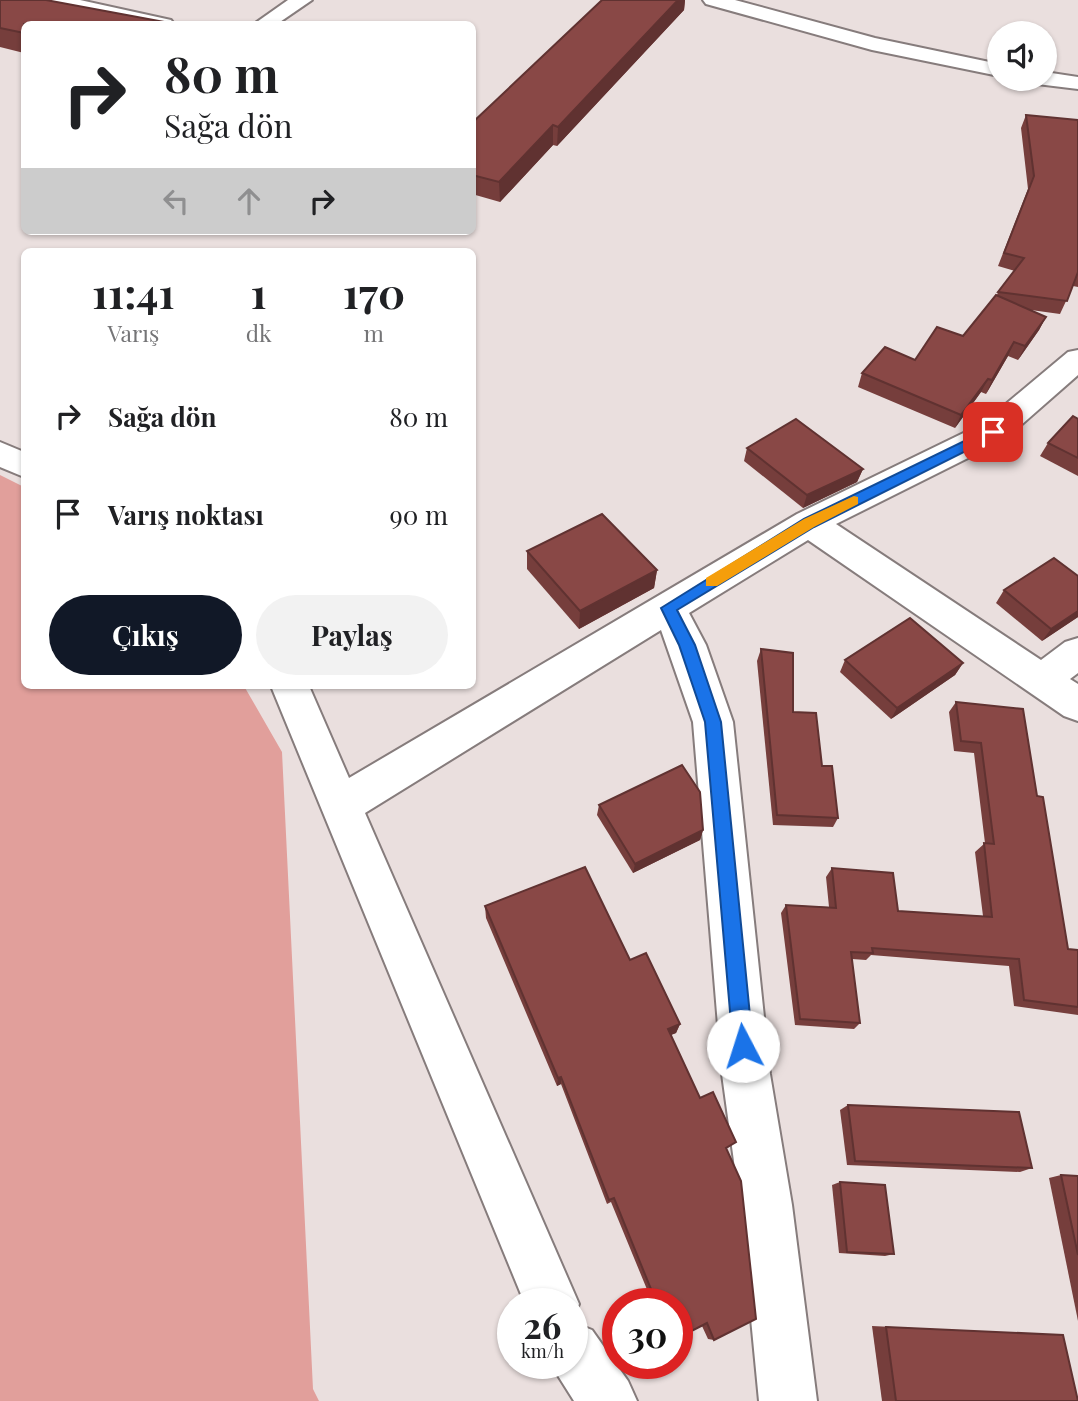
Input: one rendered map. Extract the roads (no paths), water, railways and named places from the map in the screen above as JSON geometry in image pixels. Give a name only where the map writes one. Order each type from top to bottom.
[{"type":"street","points":[[52,0],[150,21]]},
{"type":"street","points":[[269,21],[302,0]]},
{"type":"street","points":[[713,0],[860,41],[987,67]]},
{"type":"street","points":[[1057,81],[1077,85]]},
{"type":"street","points":[[341,805],[809,523],[993,432],[1078,359]]},
{"type":"street","points":[[0,453],[21,464]]},
{"type":"street","points":[[809,523],[1078,705]]},
{"type":"street","points":[[668,608],[687,645],[713,722],[746,1074],[766,1205],[788,1401]]},
{"type":"street","points":[[1041,680],[1078,653]]},
{"type":"street","points":[[291,689],[545,1288]]},
{"type":"street","points":[[588,1373],[608,1401]]}]
